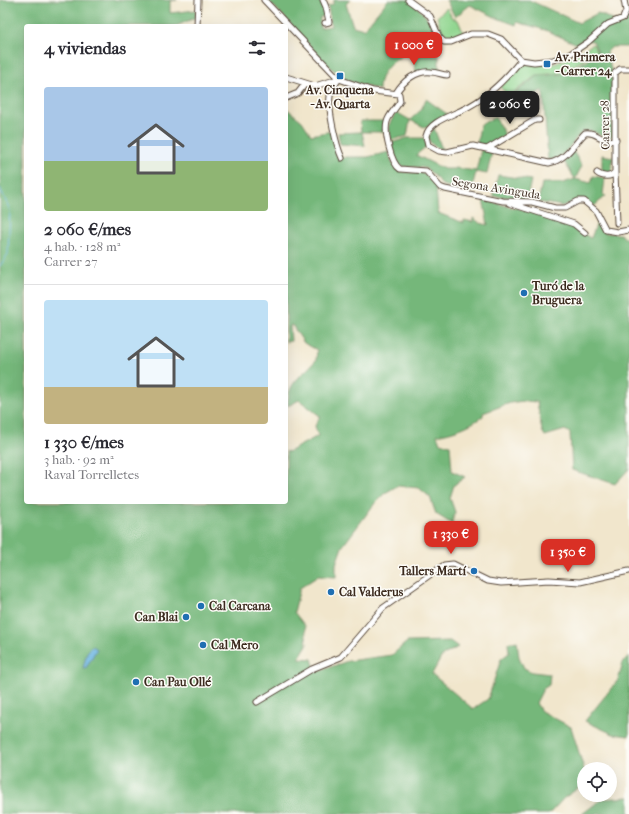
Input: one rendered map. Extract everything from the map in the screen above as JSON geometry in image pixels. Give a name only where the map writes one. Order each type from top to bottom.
[{"type":"street","points":[[197,24],[198,0]]},
{"type":"street","points":[[264,0],[287,24]]},
{"type":"street","points":[[323,0],[329,22],[325,23]]},
{"type":"street","points":[[408,0],[430,16],[438,35],[444,42],[452,42],[471,34],[488,34],[501,39],[521,60],[547,62],[575,51],[608,24],[623,18],[626,9],[624,0]]},
{"type":"street","points":[[288,25],[339,79],[383,93],[396,93],[405,81],[420,73],[428,71],[447,75]]},
{"type":"street","points":[[521,60],[507,77],[494,89],[464,109],[448,116],[430,128],[426,133],[427,143],[437,151],[447,152],[471,146],[549,163],[557,161],[568,154],[587,133],[593,133],[606,141],[616,140]]},
{"type":"street","name":"Carrer 28","points":[[617,223],[615,172],[615,73],[620,69],[629,69]]},
{"type":"street","points":[[288,78],[305,84],[317,86],[339,79]]},
{"type":"street","points":[[339,79],[332,91],[330,99],[338,146],[342,158]]},
{"type":"street","points":[[288,97],[298,93],[305,84]]},
{"type":"street","name":"Segona Avinguda","points":[[396,93],[400,96],[400,101],[388,119],[386,128],[391,154],[397,166],[406,171],[426,171],[440,187],[448,190],[502,201],[529,202],[562,209],[578,201],[584,201],[596,211],[606,230],[618,232],[629,230]]},
{"type":"street","points":[[487,149],[535,120],[540,120]]},
{"type":"street","points":[[597,173],[601,176],[609,176],[615,172]]},
{"type":"street","points":[[502,201],[571,223],[585,233]]},
{"type":"street","points":[[257,702],[312,669],[342,657],[366,630],[380,611],[438,568],[449,564],[456,565],[492,582],[510,583],[549,580],[580,582],[629,571]]},
{"type":"green space","points":[[0,0],[177,0],[170,1],[170,13],[196,10],[195,18],[181,24],[24,24],[24,504],[288,504],[288,452],[318,436],[315,426],[320,416],[299,400],[288,406],[288,398],[292,385],[316,360],[317,350],[304,343],[292,325],[290,326],[291,341],[288,342],[288,110],[302,121],[311,135],[332,131],[342,159],[345,157],[368,157],[389,152],[392,163],[398,170],[404,172],[424,173],[436,186],[438,213],[464,223],[464,220],[473,222],[473,218],[480,223],[488,225],[483,199],[518,208],[571,225],[590,238],[598,220],[606,233],[620,234],[629,241],[629,469],[615,484],[572,470],[570,433],[565,430],[545,436],[542,431],[537,402],[515,402],[483,413],[483,416],[467,426],[437,435],[440,443],[450,445],[452,471],[465,477],[454,485],[450,498],[455,512],[452,524],[436,514],[430,497],[419,488],[397,486],[385,493],[375,503],[342,547],[336,564],[336,577],[318,576],[300,588],[294,612],[305,626],[307,645],[299,658],[312,659],[316,672],[348,661],[392,655],[407,642],[450,641],[458,647],[442,656],[432,674],[473,709],[488,699],[501,659],[509,653],[508,643],[517,641],[519,657],[524,668],[532,672],[550,674],[549,685],[543,689],[536,703],[541,711],[571,727],[582,762],[577,762],[577,789],[564,798],[549,814],[0,814]]},
{"type":"green space","points":[[267,0],[321,1],[326,16],[320,17],[320,28],[331,26],[328,6],[333,4],[334,0],[350,0],[346,4],[353,26],[364,29],[388,0],[411,0],[429,20],[435,34],[420,44],[434,56],[439,56],[439,72],[416,72],[411,50],[389,66],[385,71],[382,76],[379,90],[349,81],[331,68]]},
{"type":"green space","points":[[446,0],[529,0],[579,23],[598,13],[619,23],[627,18],[629,11],[629,47],[612,47],[607,52],[612,74],[612,136],[608,139],[592,131],[584,131],[564,153],[559,157],[548,160],[543,90],[516,104],[510,97],[537,76],[561,74],[586,61],[598,52],[593,41],[582,40],[577,44],[545,30],[517,22],[516,25],[470,5],[455,17]]},
{"type":"green space","points":[[447,8],[452,18],[458,20],[463,32],[446,40],[441,33],[442,31],[437,17]]},
{"type":"green space","points":[[593,44],[597,52],[561,73],[537,75],[509,96],[500,87],[523,64],[554,64],[570,58]]},
{"type":"green space","points":[[426,99],[447,114],[426,128],[410,120],[421,110]]},
{"type":"green space","points":[[396,112],[410,120],[407,136],[391,140],[389,125]]},
{"type":"green space","points":[[495,117],[505,135],[488,145],[477,144],[480,125]]},
{"type":"green space","points":[[360,121],[385,121],[384,132],[362,132],[365,146],[340,144],[338,133],[361,132]]},
{"type":"green space","points":[[434,128],[442,149],[433,145],[428,137]]},
{"type":"green space","points":[[407,138],[424,138],[427,146],[416,155],[444,169],[455,168],[476,171],[481,150],[492,152],[487,174],[476,172],[471,192],[442,185],[433,174],[425,168],[405,167],[398,164],[393,153],[391,143]]},
{"type":"green space","points":[[573,151],[582,166],[575,179],[563,160]]},
{"type":"green space","points":[[602,155],[613,157],[611,173],[602,173]]},
{"type":"green space","points":[[498,175],[531,180],[527,199],[493,196]]},
{"type":"green space","points":[[593,176],[605,178],[603,195],[606,196],[594,206],[581,199],[562,206],[538,202],[542,183],[563,183],[575,179],[591,183]]},
{"type":"green space","points":[[629,656],[629,736],[613,734],[585,721],[618,680],[623,662]]},
{"type":"green space","points":[[629,797],[629,814],[582,814],[598,802],[617,802],[617,798]]},
{"type":"water","points":[[93,646],[97,649],[86,668],[83,668],[87,652]]},
{"type":"waterway","points":[[0,188],[10,210],[8,254],[0,266]]},
{"type":"place","name":"Av. Primera - Carrer 24","points":[[547,64]]},
{"type":"place","name":"Av. Cinquena - Av. Quarta","points":[[340,76]]},
{"type":"place","name":"Turó de la Bruguera","points":[[524,293]]},
{"type":"place","name":"Tallers Martí","points":[[474,571]]},
{"type":"place","name":"Cal Valderus","points":[[331,592]]},
{"type":"place","name":"Cal Carcana","points":[[201,606]]},
{"type":"place","name":"Can Blai","points":[[186,617]]},
{"type":"place","name":"Cal Mero","points":[[203,645]]},
{"type":"place","name":"Can Pau Ollé","points":[[136,682]]}]
